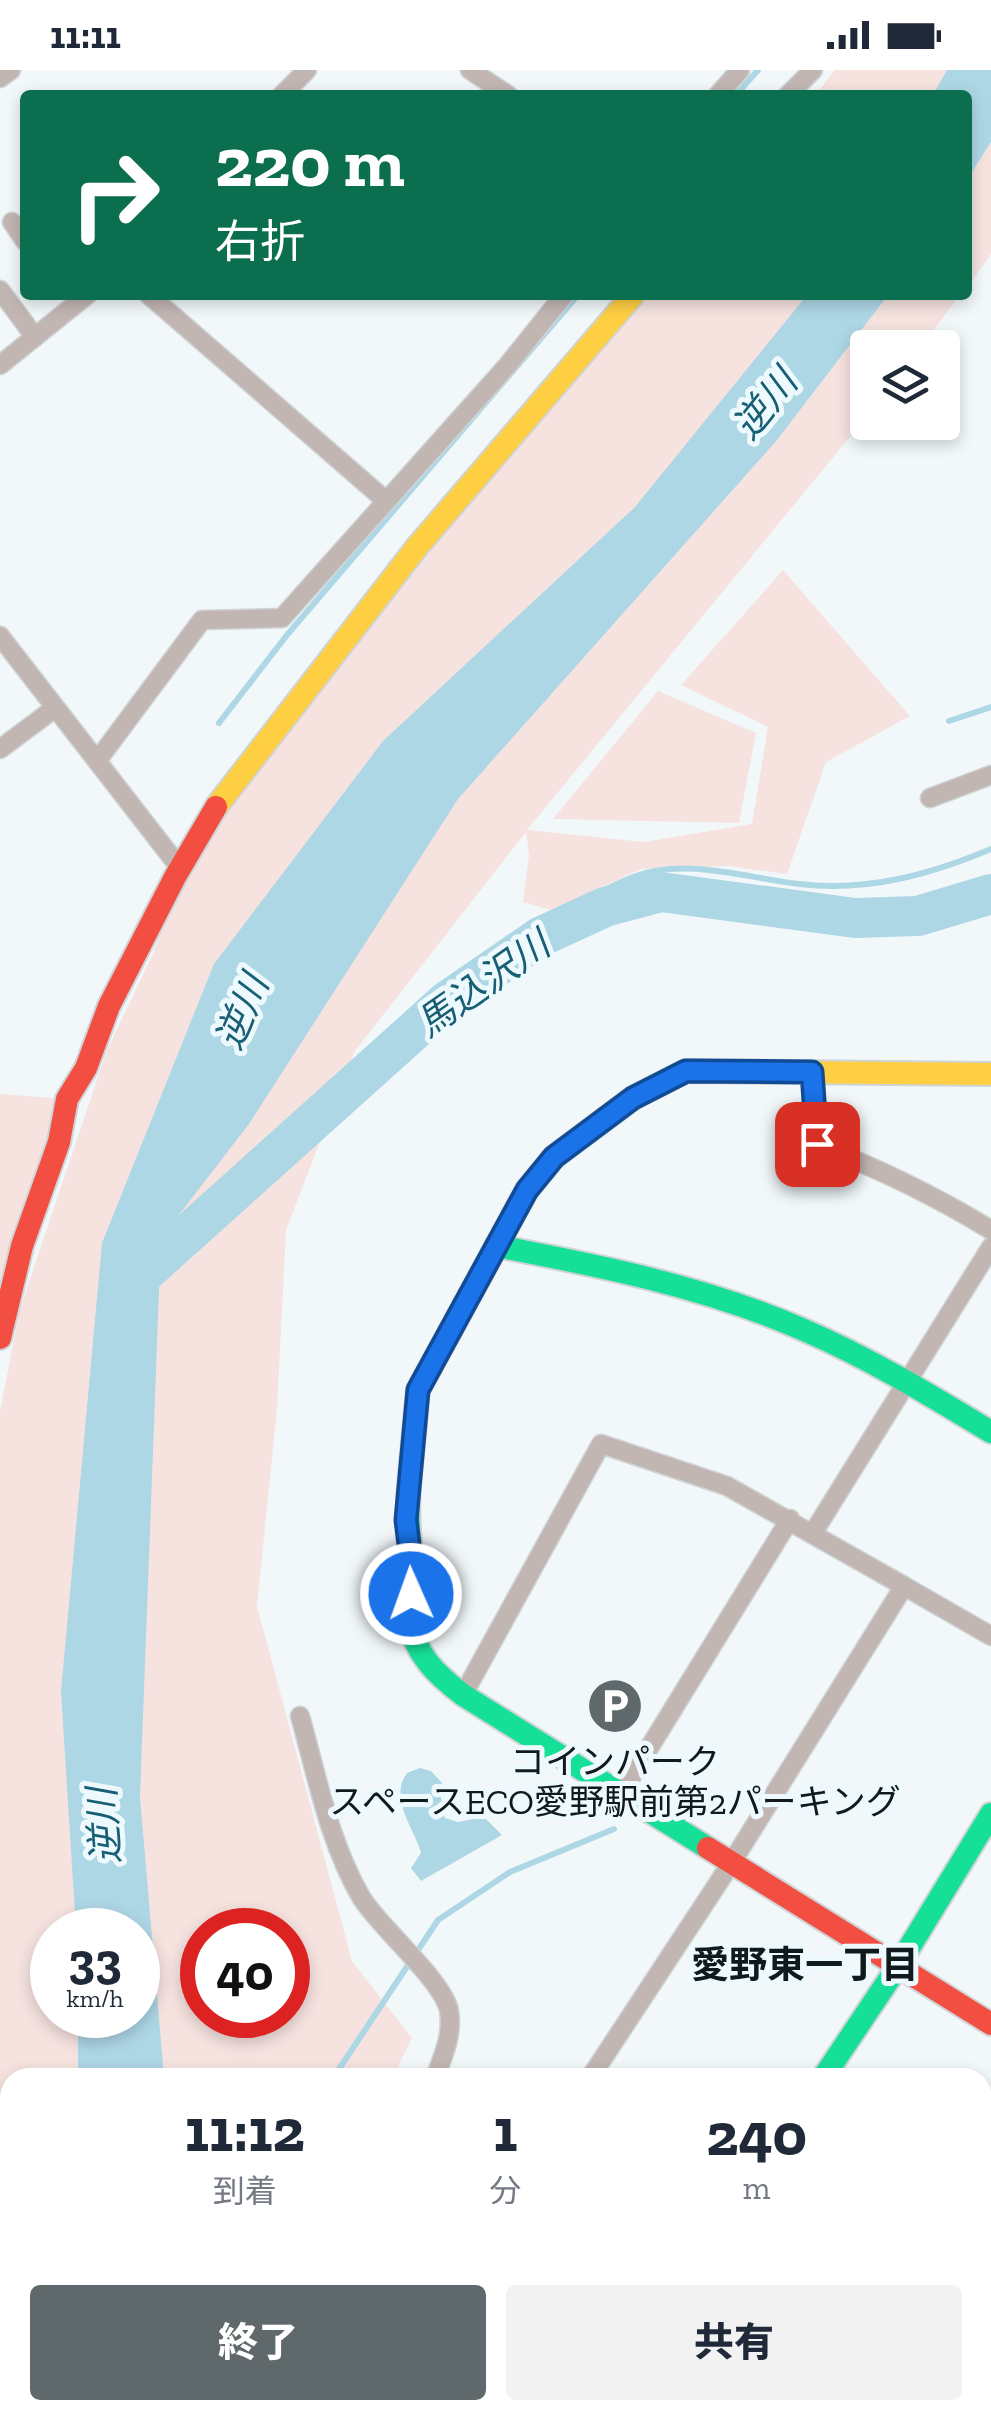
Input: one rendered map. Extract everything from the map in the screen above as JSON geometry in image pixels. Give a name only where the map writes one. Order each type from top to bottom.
[{"type":"street","points":[[0,78],[11,70]]},
{"type":"street","points":[[287,90],[307,70]]},
{"type":"street","points":[[470,70],[500,90]]},
{"type":"street","points":[[722,90],[740,70]]},
{"type":"street","points":[[793,90],[814,70]]},
{"type":"street","points":[[12,222],[20,234]]},
{"type":"street","points":[[0,290],[35,337]]},
{"type":"street","points":[[155,300],[385,500]]},
{"type":"street","points":[[97,762],[202,620],[282,618],[507,366],[560,300]]},
{"type":"street","points":[[0,1338],[22,1246],[59,1142],[67,1098],[86,1068],[110,1006],[180,868],[224,793],[417,548],[629,300]]},
{"type":"street","points":[[0,365],[35,337],[66,302]]},
{"type":"street","points":[[0,636],[180,868]]},
{"type":"street","points":[[0,750],[56,708]]},
{"type":"street","points":[[930,798],[991,775]]},
{"type":"street","points":[[991,1074],[686,1071],[633,1098],[554,1157],[527,1190],[418,1390],[406,1520],[412,1569],[409,1618],[419,1650],[432,1671],[991,2024]]},
{"type":"street","points":[[812,1072],[817,1144],[940,1198],[991,1230]]},
{"type":"street","points":[[496,1246],[625,1270],[718,1298],[803,1330],[905,1380],[991,1432]]},
{"type":"street","points":[[813,1532],[991,1247]]},
{"type":"street","points":[[463,1694],[601,1444],[727,1486],[991,1636]]},
{"type":"street","points":[[622,1792],[790,1519]]},
{"type":"street","points":[[597,2068],[732,1862],[904,1586]]},
{"type":"street","points":[[300,1716],[339,1853],[362,1900],[424,1971],[449,2008],[449,2040],[439,2068]]},
{"type":"street","points":[[831,2068],[991,1814]]},
{"type":"shaded area","points":[[835,70],[991,70],[991,254],[972,280],[972,90],[819,90]]},
{"type":"shaded area","points":[[645,300],[956,300],[934,330],[850,330],[850,437],[527,830],[644,842],[752,824],[768,727],[681,685],[783,570],[910,716],[826,762],[787,874],[728,866],[641,869],[551,910],[523,902],[529,855],[526,832],[355,1051],[286,1230],[277,1409],[257,1606],[352,1961],[412,2038],[397,2068],[0,2068],[0,1411],[20,1309],[107,1050],[181,884],[218,816],[573,374]]},
{"type":"shaded area","points":[[658,691],[756,733],[739,823],[553,819]]},
{"type":"shaded area","points":[[0,1094],[67,1099],[0,1322]]},
{"type":"water","points":[[947,70],[991,70],[991,142],[972,172],[972,90],[936,90]]},
{"type":"water","name":"逆川","points":[[803,300],[884,300],[861,330],[850,330],[850,345],[777,440],[458,799],[249,1124],[161,1238],[140,1797],[150,1908],[75,1908],[61,1691],[102,1243],[214,964],[383,741],[635,507]]},
{"type":"water","points":[[420,1768],[431,1771],[442,1783],[445,1818],[458,1822],[484,1817],[502,1835],[421,1881],[411,1868],[421,1853],[400,1793],[407,1773]]},
{"type":"water","points":[[160,2030],[163,2068],[78,2068],[78,2038],[160,2038]]},
{"type":"waterway","points":[[740,90],[758,70]]},
{"type":"waterway","points":[[219,723],[287,635],[574,300]]},
{"type":"waterway","points":[[949,721],[991,707]]},
{"type":"waterway","points":[[488,973],[575,907],[613,886],[653,871],[694,869],[799,884],[849,886],[921,874],[991,849]]},
{"type":"waterway","name":"馬込沢川","points":[[122,1293],[447,1001],[540,937],[605,907],[661,892],[855,918],[918,916],[991,894]]},
{"type":"waterway","points":[[340,2068],[438,1920],[510,1872],[614,1829]]},
{"type":"traffic: fast","points":[[496,1246],[653,1279],[767,1315],[876,1365],[991,1432]]},
{"type":"traffic: fast","points":[[409,1487],[409,1620],[416,1644],[428,1663],[463,1695],[708,1848]]},
{"type":"traffic: fast","points":[[830,2068],[991,1814]]},
{"type":"traffic: slow","points":[[216,807],[417,547],[629,300]]},
{"type":"traffic: slow","points":[[409,1487],[418,1390],[527,1190],[554,1157],[633,1098],[686,1071],[991,1074]]},
{"type":"traffic: jam","points":[[0,1338],[22,1246],[59,1142],[67,1099],[86,1068],[109,1006],[216,807]]},
{"type":"traffic: jam","points":[[708,1848],[991,2024]]},
{"type":"place","name":"コインパーク スペースECO愛野駅前第2パーキング","points":[[615,1706]]},
{"type":"district","name":"愛野東一丁目","points":[[805,1965]]},
{"type":"route","points":[[411,1594],[406,1520],[418,1390],[527,1190],[554,1157],[633,1098],[686,1071],[812,1072],[817,1144]]}]
